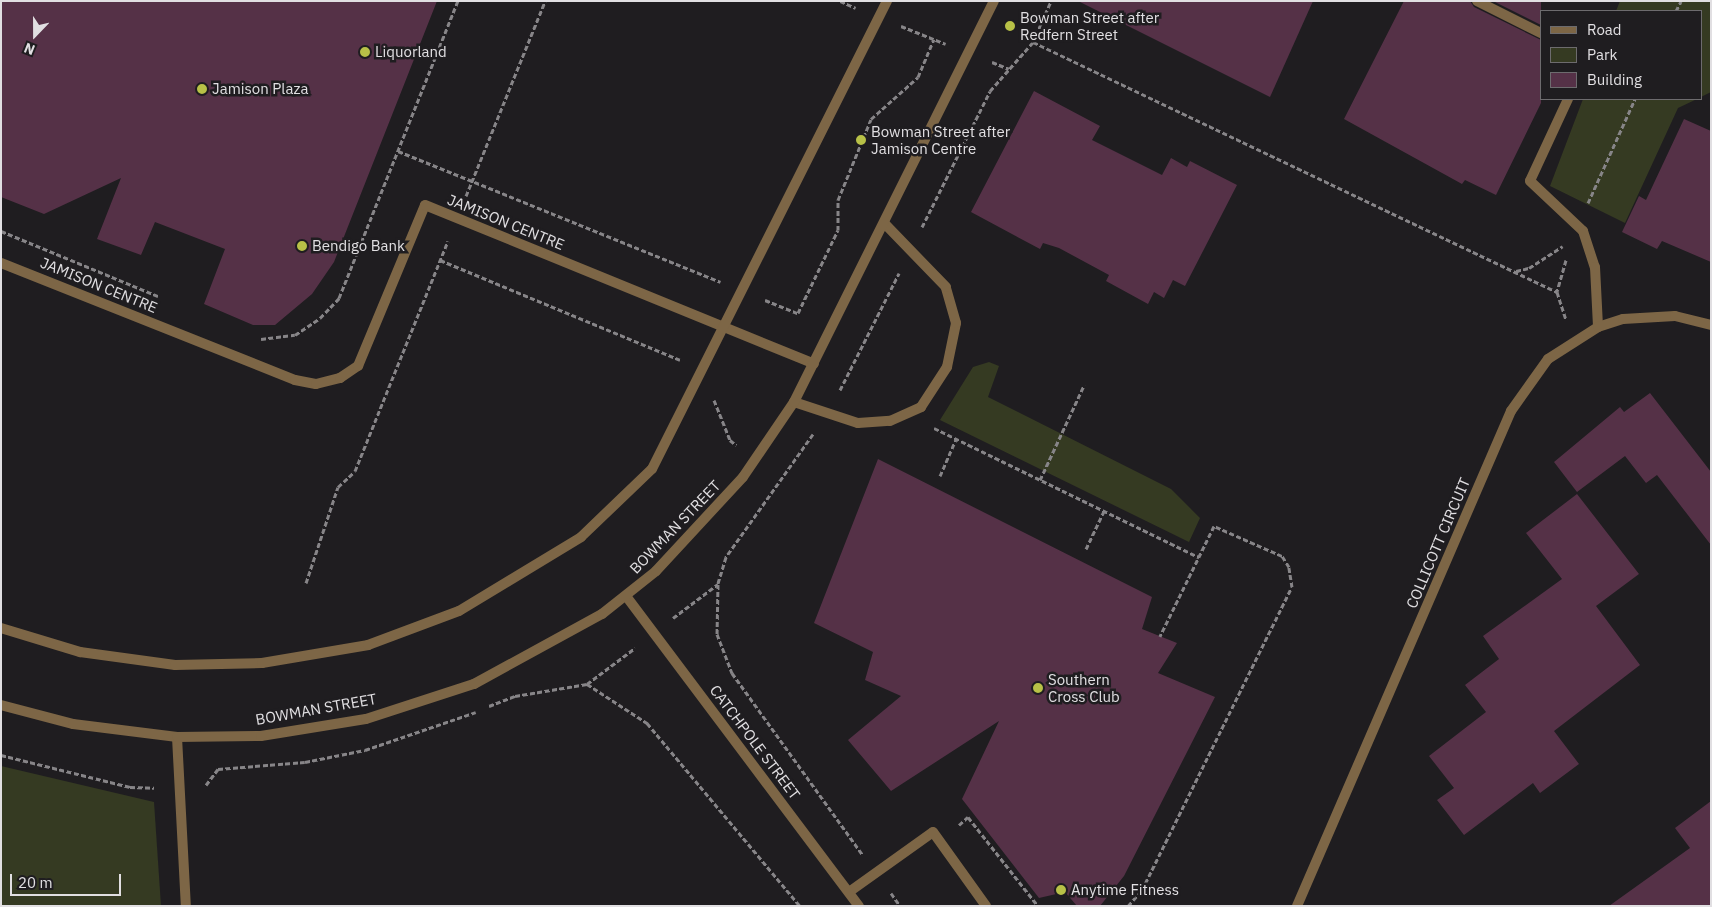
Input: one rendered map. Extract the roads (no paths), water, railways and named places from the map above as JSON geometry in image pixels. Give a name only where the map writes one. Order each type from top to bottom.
[{"type":"street","points":[[1,628],[80,652],[175,664],[262,663],[368,645],[459,611],[581,537],[652,469],[887,1]]},
{"type":"street","name":"BOWMAN STREET","points":[[1,705],[73,724],[177,737],[261,736],[366,719],[474,684],[602,614],[663,564],[754,460],[794,402],[994,1]]},
{"type":"street","points":[[1477,1],[1540,32]]},
{"type":"street","points":[[1568,100],[1530,181],[1583,231],[1595,267],[1598,327]]},
{"type":"street","name":"JAMISON CENTRE","points":[[1,263],[295,380],[316,384],[340,378],[358,366],[425,205],[814,364]]},
{"type":"street","points":[[794,402],[858,423],[890,421],[921,407],[947,367],[956,323],[946,287],[884,223]]},
{"type":"street","name":"COLLICOTT CIRCUIT","points":[[1297,906],[1512,411],[1548,359],[1598,327],[1623,319],[1676,316],[1711,326]]},
{"type":"street","name":"CATCHPOLE STREET","points":[[626,596],[860,906]]},
{"type":"street","points":[[177,737],[186,906]]},
{"type":"street","points":[[849,892],[932,832],[986,906]]},
{"type":"place","name":"Bowman Street after Redfern Street","points":[[1010,26]]},
{"type":"place","name":"Liquorland","points":[[365,52]]},
{"type":"place","name":"Jamison Plaza","points":[[202,89]]},
{"type":"place","name":"Bowman Street after Jamison Centre","points":[[861,140]]},
{"type":"place","name":"Bendigo Bank","points":[[302,246]]},
{"type":"place","name":"Southern Cross Club","points":[[1038,688]]},
{"type":"place","name":"Anytime Fitness","points":[[1061,890]]}]
